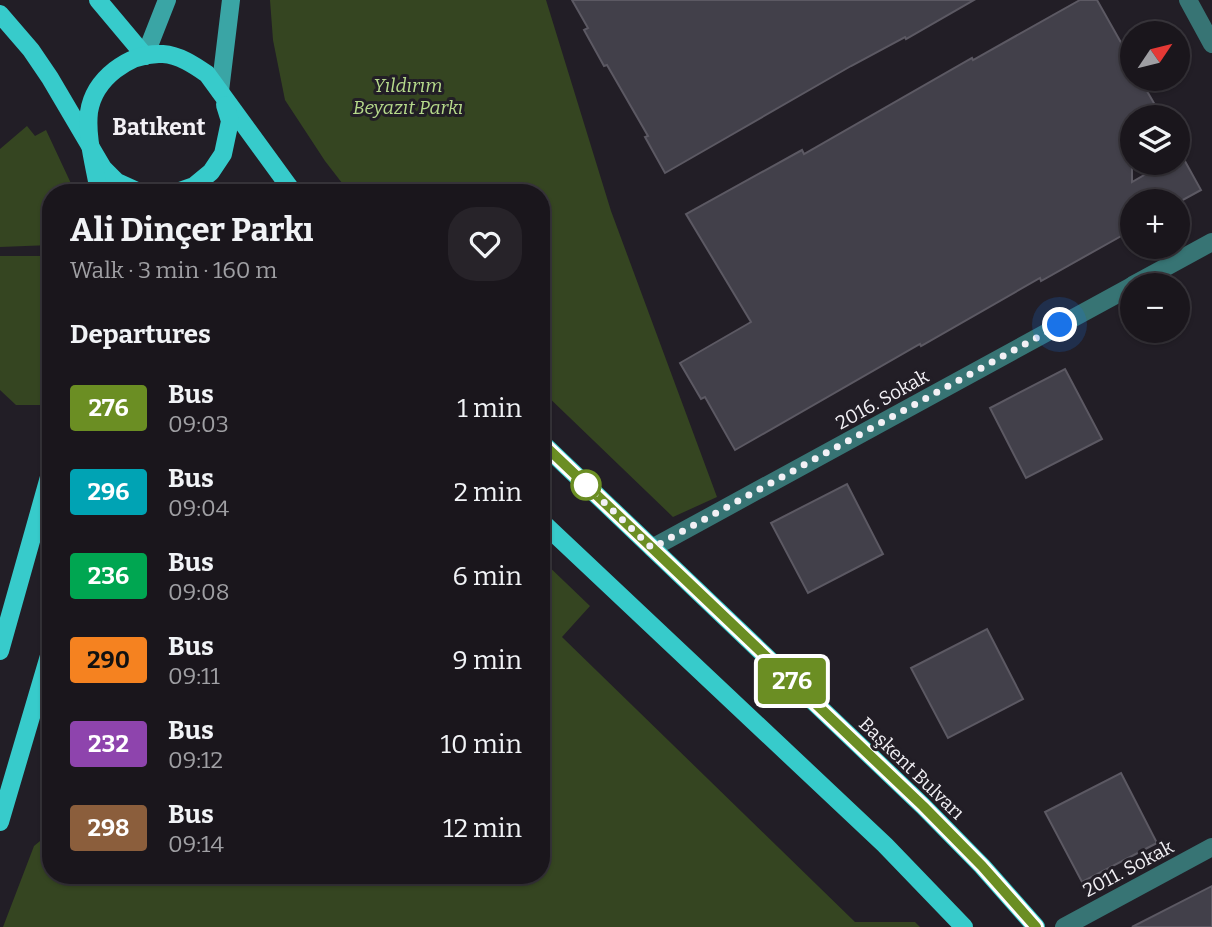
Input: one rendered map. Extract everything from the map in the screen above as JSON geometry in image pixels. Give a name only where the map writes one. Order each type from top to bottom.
[{"type":"main road","points":[[98,0],[145,56]]},
{"type":"main road","points":[[145,56],[167,0]]},
{"type":"main road","points":[[196,184],[211,172],[223,154],[230,121],[220,91],[232,0]]},
{"type":"main road","points":[[0,14],[31,50],[103,168],[121,184]]},
{"type":"main road","points":[[98,184],[88,131],[89,110],[97,91],[109,74],[126,62],[164,54],[188,61],[206,74],[287,184]]},
{"type":"main road","name":"Başkent Bulvarı","points":[[550,451],[923,806],[982,866],[1036,927]]},
{"type":"main road","points":[[0,650],[42,502]]},
{"type":"main road","points":[[550,528],[886,845],[964,927]]},
{"type":"main road","points":[[0,822],[42,680]]},
{"type":"street","points":[[1188,0],[1212,44]]},
{"type":"street","name":"2016. Sokak","points":[[1155,273],[1212,242]]},
{"type":"street","name":"2016. Sokak","points":[[652,548],[1120,292]]},
{"type":"street","name":"2011. Sokak","points":[[1064,927],[1212,847]]},
{"type":"green space","name":"Yıldırım Beyazıt Parkı","points":[[270,0],[546,0],[611,211],[717,497],[673,517],[550,399],[550,184],[343,184],[285,100],[273,40]]},
{"type":"green space","points":[[27,126],[35,136],[46,130],[71,184],[42,184],[42,245],[0,247],[0,149]]},
{"type":"green space","points":[[0,256],[42,256],[42,405],[16,405],[0,390]]},
{"type":"green space","points":[[550,568],[590,606],[562,637],[855,922],[915,922],[920,927],[3,927],[34,846],[42,839],[42,884],[550,884]]},
{"type":"building","points":[[572,0],[974,0],[906,39],[905,37],[851,66],[665,173],[645,137],[648,136],[584,30],[588,28]]},
{"type":"building","points":[[1080,0],[1097,0],[1120,41],[1120,91],[1147,91],[1155,105],[1120,105],[1120,175],[1132,175],[1132,182],[1144,175],[1190,175],[1190,170],[1201,190],[1190,196],[1190,189],[1120,189],[1120,237],[1041,281],[1040,278],[921,346],[920,344],[735,450],[705,397],[701,399],[680,363],[751,322],[686,214],[802,150],[804,154],[972,58],[973,60]]},
{"type":"building","points":[[1065,369],[1102,439],[1026,478],[990,408]]},
{"type":"building","points":[[847,484],[883,554],[808,593],[771,523]]},
{"type":"building","points":[[987,629],[1023,699],[948,738],[911,668]]},
{"type":"building","points":[[1121,773],[1157,843],[1082,882],[1045,812]]},
{"type":"building","points":[[1212,886],[1212,927],[1132,927]]},
{"type":"bus line","name":"276","points":[[550,451],[923,806],[982,866],[1036,927]]},
{"type":"district","name":"Batıkent","points":[[159,127]]},
{"type":"route","points":[[586,485],[652,548],[1060,325]]}]
